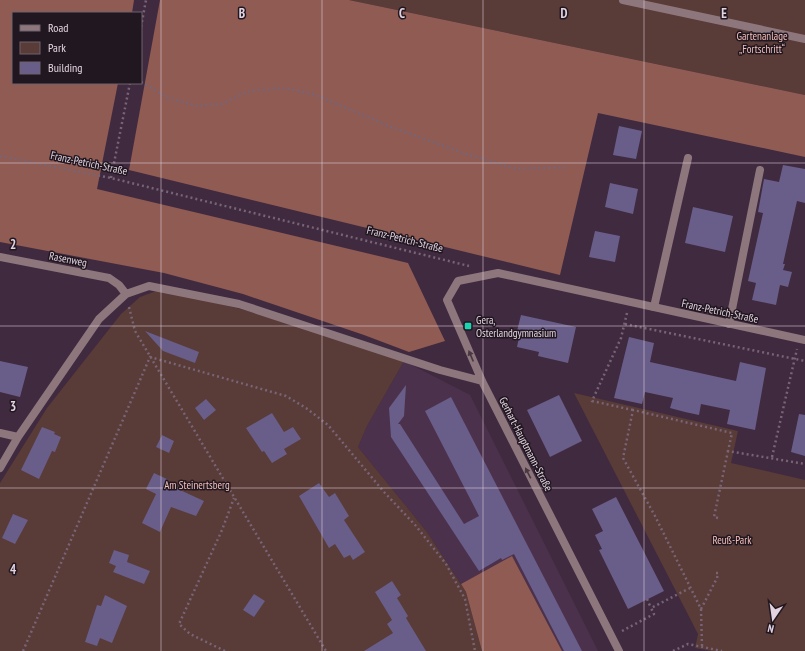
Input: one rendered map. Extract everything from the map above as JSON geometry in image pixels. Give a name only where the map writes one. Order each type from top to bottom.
[{"type":"street","points":[[623,0],[805,39]]},
{"type":"street","points":[[654,307],[688,158]]},
{"type":"street","points":[[729,324],[760,170]]},
{"type":"street","name":"Rasenweg","points":[[0,257],[109,278],[119,285],[126,294]]},
{"type":"street","name":"Franz-Petrich-Straße","points":[[498,273],[802,340]]},
{"type":"street","name":"Gerhart-Hauptmann-Straße","points":[[498,273],[458,281],[447,300],[482,381],[619,651]]},
{"type":"street","points":[[0,468],[18,436],[99,318],[126,294],[149,286],[239,304],[482,381]]},
{"type":"street","points":[[0,433],[18,436]]},
{"type":"path","points":[[142,22],[146,0]]},
{"type":"path","points":[[142,83],[168,98],[197,106],[221,104],[250,91],[284,88],[313,94],[391,127],[466,154],[518,169],[568,167]]},
{"type":"path","points":[[111,178],[130,84]]},
{"type":"path","name":"Franz-Petrich-Straße","points":[[0,156],[111,178],[475,268]]},
{"type":"path","points":[[126,294],[135,331],[326,651]]},
{"type":"path","points":[[630,302],[621,338],[592,401],[732,433],[714,518],[718,518]]},
{"type":"path","points":[[625,324],[805,361]]},
{"type":"path","points":[[772,457],[795,359],[802,340]]},
{"type":"path","points":[[23,651],[150,356]]},
{"type":"path","points":[[150,356],[286,396],[306,408],[328,426],[384,492],[416,526],[446,564],[465,599],[475,651]]},
{"type":"path","points":[[633,410],[623,458],[655,516],[701,609],[702,646]]},
{"type":"path","points":[[728,451],[772,457],[805,464]]},
{"type":"path","points":[[225,651],[190,634],[179,624],[222,530],[234,498]]},
{"type":"path","points":[[701,609],[717,578],[718,573],[716,573]]},
{"type":"path","points":[[651,608],[690,588]]},
{"type":"path","points":[[612,637],[654,614],[647,600]]},
{"type":"path","points":[[673,651],[688,644],[722,651]]},
{"type":"shaded area","points":[[0,0],[134,0],[132,12],[12,12],[12,84],[118,84],[97,189],[408,263],[445,341],[409,352],[364,335],[243,294],[164,273],[0,242]]},
{"type":"shaded area","points":[[160,0],[349,0],[805,95],[805,157],[598,113],[560,275],[129,170]]},
{"type":"shaded area","points":[[404,361],[470,395],[598,651],[562,651],[512,556],[461,584],[427,532],[358,447],[367,426]]},
{"type":"shaded area","points":[[512,556],[562,651],[482,651],[466,592],[461,584]]},
{"type":"green space","name":"Gartenanlage „Fortschritt“","points":[[349,0],[805,0],[805,95]]},
{"type":"green space","name":"Am Steinertsberg","points":[[159,290],[237,308],[306,327],[404,361],[367,426],[358,447],[427,532],[466,592],[482,651],[0,651],[0,483],[47,408],[121,314],[140,297]]},
{"type":"green space","name":"Reuß-Park","points":[[574,393],[738,431],[731,463],[805,480],[805,651],[712,651],[695,648],[698,634]]},
{"type":"building","points":[[619,126],[642,131],[636,159],[613,155]]},
{"type":"building","points":[[783,165],[805,169],[805,203],[797,201],[783,264],[785,264],[783,270],[792,272],[788,287],[780,285],[776,305],[752,300],[756,283],[748,281],[763,213],[758,212],[764,179],[779,182]]},
{"type":"building","points":[[610,183],[638,189],[633,214],[605,207]]},
{"type":"building","points":[[693,207],[733,216],[725,252],[685,243]]},
{"type":"building","points":[[595,231],[620,236],[615,262],[589,257]]},
{"type":"building","points":[[521,315],[576,327],[568,363],[538,356],[539,352],[517,347],[520,332],[517,331]]},
{"type":"building","points":[[145,331],[199,352],[195,363],[163,351]]},
{"type":"building","points":[[629,337],[654,343],[650,362],[736,381],[740,362],[766,368],[755,430],[727,424],[730,410],[701,404],[699,415],[670,408],[673,398],[645,392],[642,404],[614,398]]},
{"type":"building","points":[[0,361],[28,367],[20,397],[0,392]]},
{"type":"building","points":[[406,385],[404,416],[398,424],[400,424],[464,524],[479,516],[425,411],[451,397],[582,651],[564,651],[514,554],[502,560],[501,558],[479,571],[391,437],[389,408]]},
{"type":"building","points":[[559,395],[582,441],[550,457],[527,410]]},
{"type":"building","points":[[206,399],[216,410],[204,420],[195,408]]},
{"type":"building","points":[[272,413],[284,432],[293,427],[301,439],[284,449],[287,454],[272,463],[264,451],[262,452],[246,428]]},
{"type":"building","points":[[799,414],[805,415],[805,456],[791,452]]},
{"type":"building","points":[[42,427],[55,432],[54,434],[61,437],[55,452],[52,451],[39,479],[21,470]]},
{"type":"building","points":[[162,435],[174,441],[169,453],[156,447]]},
{"type":"building","points":[[154,473],[169,480],[167,484],[204,501],[196,516],[171,507],[160,532],[142,523],[156,494],[146,489]]},
{"type":"building","points":[[319,483],[329,497],[335,493],[349,516],[344,520],[365,552],[353,560],[350,555],[344,558],[335,544],[329,548],[299,496]]},
{"type":"building","points":[[616,497],[664,591],[628,609],[599,550],[602,549],[595,535],[603,531],[592,509]]},
{"type":"building","points":[[13,514],[28,520],[15,544],[2,538]]},
{"type":"building","points":[[114,550],[129,555],[127,562],[150,571],[144,584],[113,572],[116,566],[109,563]]},
{"type":"building","points":[[392,581],[401,595],[397,598],[408,616],[406,618],[426,651],[364,651],[393,633],[387,624],[392,620],[375,592]]},
{"type":"building","points":[[254,594],[265,601],[254,617],[243,610]]},
{"type":"building","points":[[105,595],[127,606],[112,643],[100,638],[97,646],[85,642],[97,605],[101,606]]},
{"type":"place","name":"Gera, Osterlandgymnasium","points":[[468,326]]}]
